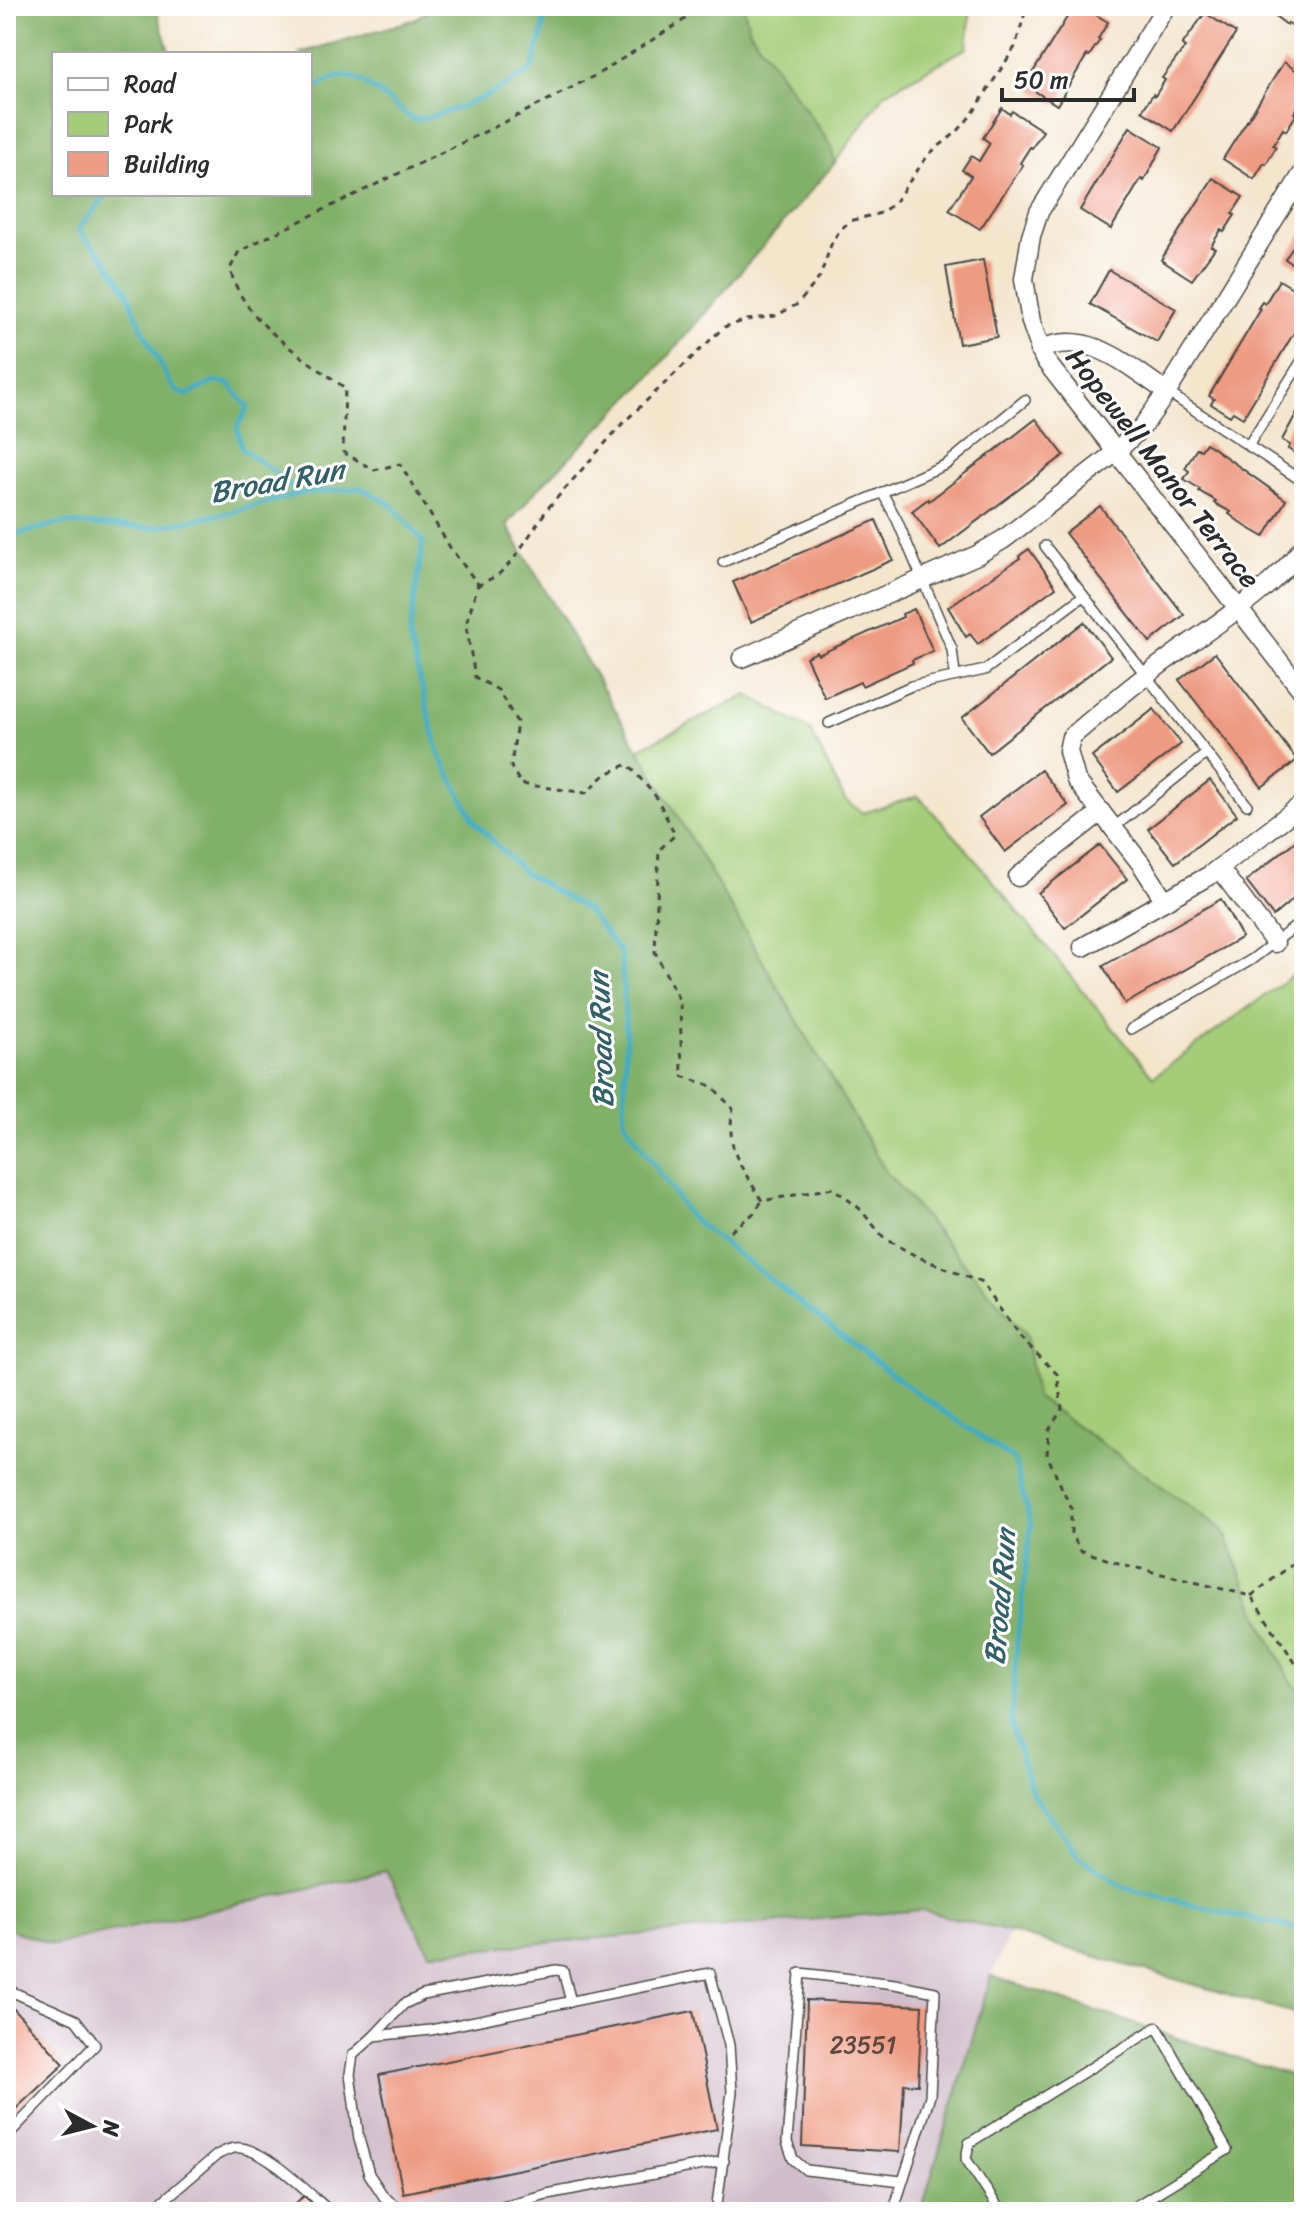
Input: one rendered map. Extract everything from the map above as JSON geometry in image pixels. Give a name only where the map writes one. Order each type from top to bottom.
[{"type":"street","name":"Hopewell Manor Terrace","points":[[1166,6],[1039,212],[1031,236],[1024,279],[1026,300],[1039,350],[1304,693]]},
{"type":"street","points":[[742,658],[977,555],[1004,539],[1116,452],[1143,426],[1167,392],[1304,171]]},
{"type":"street","points":[[1039,350],[1066,341],[1091,345],[1167,392]]},
{"type":"street","points":[[1165,901],[1148,873],[1076,780],[1068,751],[1071,737],[1144,676],[1237,609],[1293,561],[1304,546]]},
{"type":"street","points":[[1083,947],[1219,868],[1304,803]]},
{"type":"street","points":[[1018,877],[1101,812]]},
{"type":"street","points":[[1219,868],[1275,943]]},
{"type":"lane","points":[[1248,446],[1304,357]]},
{"type":"lane","points":[[1167,392],[1299,479]]},
{"type":"lane","points":[[723,562],[947,464],[1025,400]]},
{"type":"lane","points":[[882,492],[952,649],[955,675]]},
{"type":"lane","points":[[1045,546],[1247,805]]},
{"type":"lane","points":[[829,723],[911,686],[985,670],[1083,596]]},
{"type":"lane","points":[[1113,828],[1206,754]]},
{"type":"lane","points":[[1131,1029],[1251,960],[1304,920]]},
{"type":"lane","points":[[404,2212],[384,2197],[369,2174],[359,2139],[350,2074],[353,2055],[404,2004],[423,1995],[556,1970],[563,1971],[571,2002]]},
{"type":"lane","points":[[374,2036],[431,2030],[710,1973],[729,2045],[732,2092],[716,2212]]},
{"type":"lane","points":[[893,2212],[930,2096],[935,1992],[800,1973],[787,2142],[793,2159],[806,2170],[902,2181]]},
{"type":"lane","points":[[6,1989],[76,2020],[95,2045],[6,2137]]},
{"type":"lane","points":[[1001,2212],[966,2159],[969,2143],[1157,2027],[1227,2150],[1126,2212]]},
{"type":"lane","points":[[150,2212],[217,2155],[241,2148],[273,2164],[331,2212]]},
{"type":"lane","points":[[480,2212],[547,2194],[724,2161]]},
{"type":"path","points":[[706,6],[598,74],[257,242],[238,253],[230,269],[233,283],[265,328],[345,388],[343,452],[374,470],[400,464],[451,549],[478,584],[466,625],[475,677],[498,690],[517,722],[511,767],[521,784],[586,793],[606,774],[628,764],[657,798],[675,835],[659,850],[655,952],[680,1002],[682,1076],[712,1086],[733,1109],[729,1132],[733,1151],[762,1201]]},
{"type":"path","points":[[477,586],[498,575],[513,560],[548,508],[622,424],[724,327],[775,316],[798,304],[820,277],[832,242],[840,230],[850,221],[881,213],[894,203],[929,154],[957,132],[973,113],[1015,47],[1027,6]]},
{"type":"path","points":[[731,1231],[754,1213],[762,1201],[833,1188],[859,1208],[885,1239],[918,1257],[982,1283],[1018,1335],[1057,1374],[1062,1409],[1049,1430],[1047,1455],[1071,1508],[1071,1533],[1080,1550],[1121,1564],[1251,1596],[1304,1676]]},
{"type":"path","points":[[1251,1596],[1298,1560],[1304,1550]]},
{"type":"shaded area","points":[[387,1871],[921,1910],[1010,1932],[991,1976],[921,2212],[6,2212],[6,1928],[53,1945]]},
{"type":"green space","points":[[6,6],[155,6],[169,52],[52,52],[52,196],[312,196],[312,52],[304,52],[413,20],[434,6],[743,6],[750,31],[832,147],[834,164],[648,379],[535,492],[507,525],[886,1172],[1026,1336],[1036,1397],[1223,1530],[1265,1631],[1292,1683],[1304,1694],[1304,2016],[1010,1932],[921,1910],[430,1953],[386,1871],[53,1945],[6,1928]]},
{"type":"green space","points":[[743,6],[971,6],[967,48],[885,93],[834,164],[832,147],[750,31]]},
{"type":"green space","points":[[748,695],[810,730],[845,800],[863,813],[918,796],[964,846],[1153,1077],[1304,967],[1304,1694],[1292,1683],[1265,1631],[1223,1530],[1036,1397],[1026,1336],[886,1172],[638,749]]},
{"type":"green space","points":[[991,1976],[1304,2080],[1304,2212],[921,2212]]},
{"type":"building","points":[[1074,6],[1081,6],[1108,22],[1100,40],[1087,55],[1057,105],[1025,85]]},
{"type":"building","points":[[1262,6],[1304,6],[1304,33],[1287,25]]},
{"type":"building","points":[[1205,13],[1236,33],[1173,131],[1142,111],[1153,94],[1155,96],[1165,80],[1162,78]]},
{"type":"building","points":[[1284,62],[1304,76],[1304,99],[1254,179],[1223,159]]},
{"type":"building","points":[[1002,108],[1043,131],[980,229],[949,210],[971,176],[962,170],[971,156],[979,161],[990,143],[983,138]]},
{"type":"building","points":[[1130,127],[1162,147],[1144,181],[1141,179],[1111,229],[1080,210]]},
{"type":"building","points":[[1213,178],[1243,197],[1224,232],[1221,230],[1211,246],[1215,248],[1192,280],[1161,260]]},
{"type":"building","points":[[1304,231],[1304,271],[1285,259]]},
{"type":"building","points":[[983,260],[997,337],[959,344],[946,267]]},
{"type":"building","points":[[1109,270],[1176,309],[1157,342],[1090,304]]},
{"type":"building","points":[[1279,280],[1304,295],[1304,316],[1243,418],[1233,412],[1230,416],[1211,404],[1214,399],[1209,396],[1261,309],[1258,308],[1262,302],[1265,304]]},
{"type":"building","points":[[1301,405],[1304,407],[1304,459],[1288,449],[1290,445],[1282,440]]},
{"type":"building","points":[[1036,419],[1064,455],[940,549],[912,511]]},
{"type":"building","points":[[1206,443],[1286,500],[1264,537],[1184,479],[1189,471],[1185,468],[1197,448],[1201,450]]},
{"type":"building","points":[[1100,506],[1184,615],[1150,642],[1065,533]]},
{"type":"building","points":[[876,520],[893,560],[751,622],[733,582]]},
{"type":"building","points":[[1029,549],[1056,587],[978,644],[970,634],[966,637],[948,607]]},
{"type":"building","points":[[914,609],[933,651],[862,686],[860,682],[825,698],[806,657],[817,652],[818,655],[903,617],[902,614]]},
{"type":"building","points":[[1084,622],[1111,657],[989,753],[962,718]]},
{"type":"building","points":[[1215,653],[1297,760],[1262,787],[1179,680]]},
{"type":"building","points":[[1154,709],[1181,744],[1118,792],[1092,757]]},
{"type":"building","points":[[1041,770],[1068,805],[1005,852],[979,817]]},
{"type":"building","points":[[1210,780],[1237,815],[1175,863],[1148,829]]},
{"type":"building","points":[[1304,834],[1304,890],[1273,916],[1246,881]]},
{"type":"building","points":[[1100,845],[1127,879],[1065,928],[1038,893]]},
{"type":"building","points":[[1221,899],[1242,937],[1125,1004],[1103,966]]},
{"type":"building","points":[[807,2000],[922,2006],[918,2085],[904,2084],[900,2152],[802,2146]]},
{"type":"building","points":[[11,2006],[64,2064],[6,2118],[6,2011]]},
{"type":"building","points":[[693,2011],[717,2129],[403,2193],[379,2075]]},
{"type":"building","points":[[304,2196],[323,2212],[285,2212]]},
{"type":"waterway","points":[[312,89],[337,78],[353,77],[414,120],[461,106],[490,94],[532,69],[543,31],[544,6]]},
{"type":"waterway","points":[[105,196],[78,230],[103,256],[126,289],[170,383],[176,391],[187,395],[216,381],[229,384],[248,407],[237,427],[242,449],[284,479],[297,494]]},
{"type":"waterway","name":"Broad Run","points":[[6,537],[62,523],[150,528],[228,513],[302,493],[361,488],[392,505],[423,542],[409,637],[439,754],[475,822],[523,872],[587,910],[621,953],[626,1033],[624,1121],[691,1218],[910,1388],[1014,1460],[1031,1526],[1011,1725],[1032,1792],[1079,1857],[1124,1887],[1295,1928],[1304,1936]]}]
